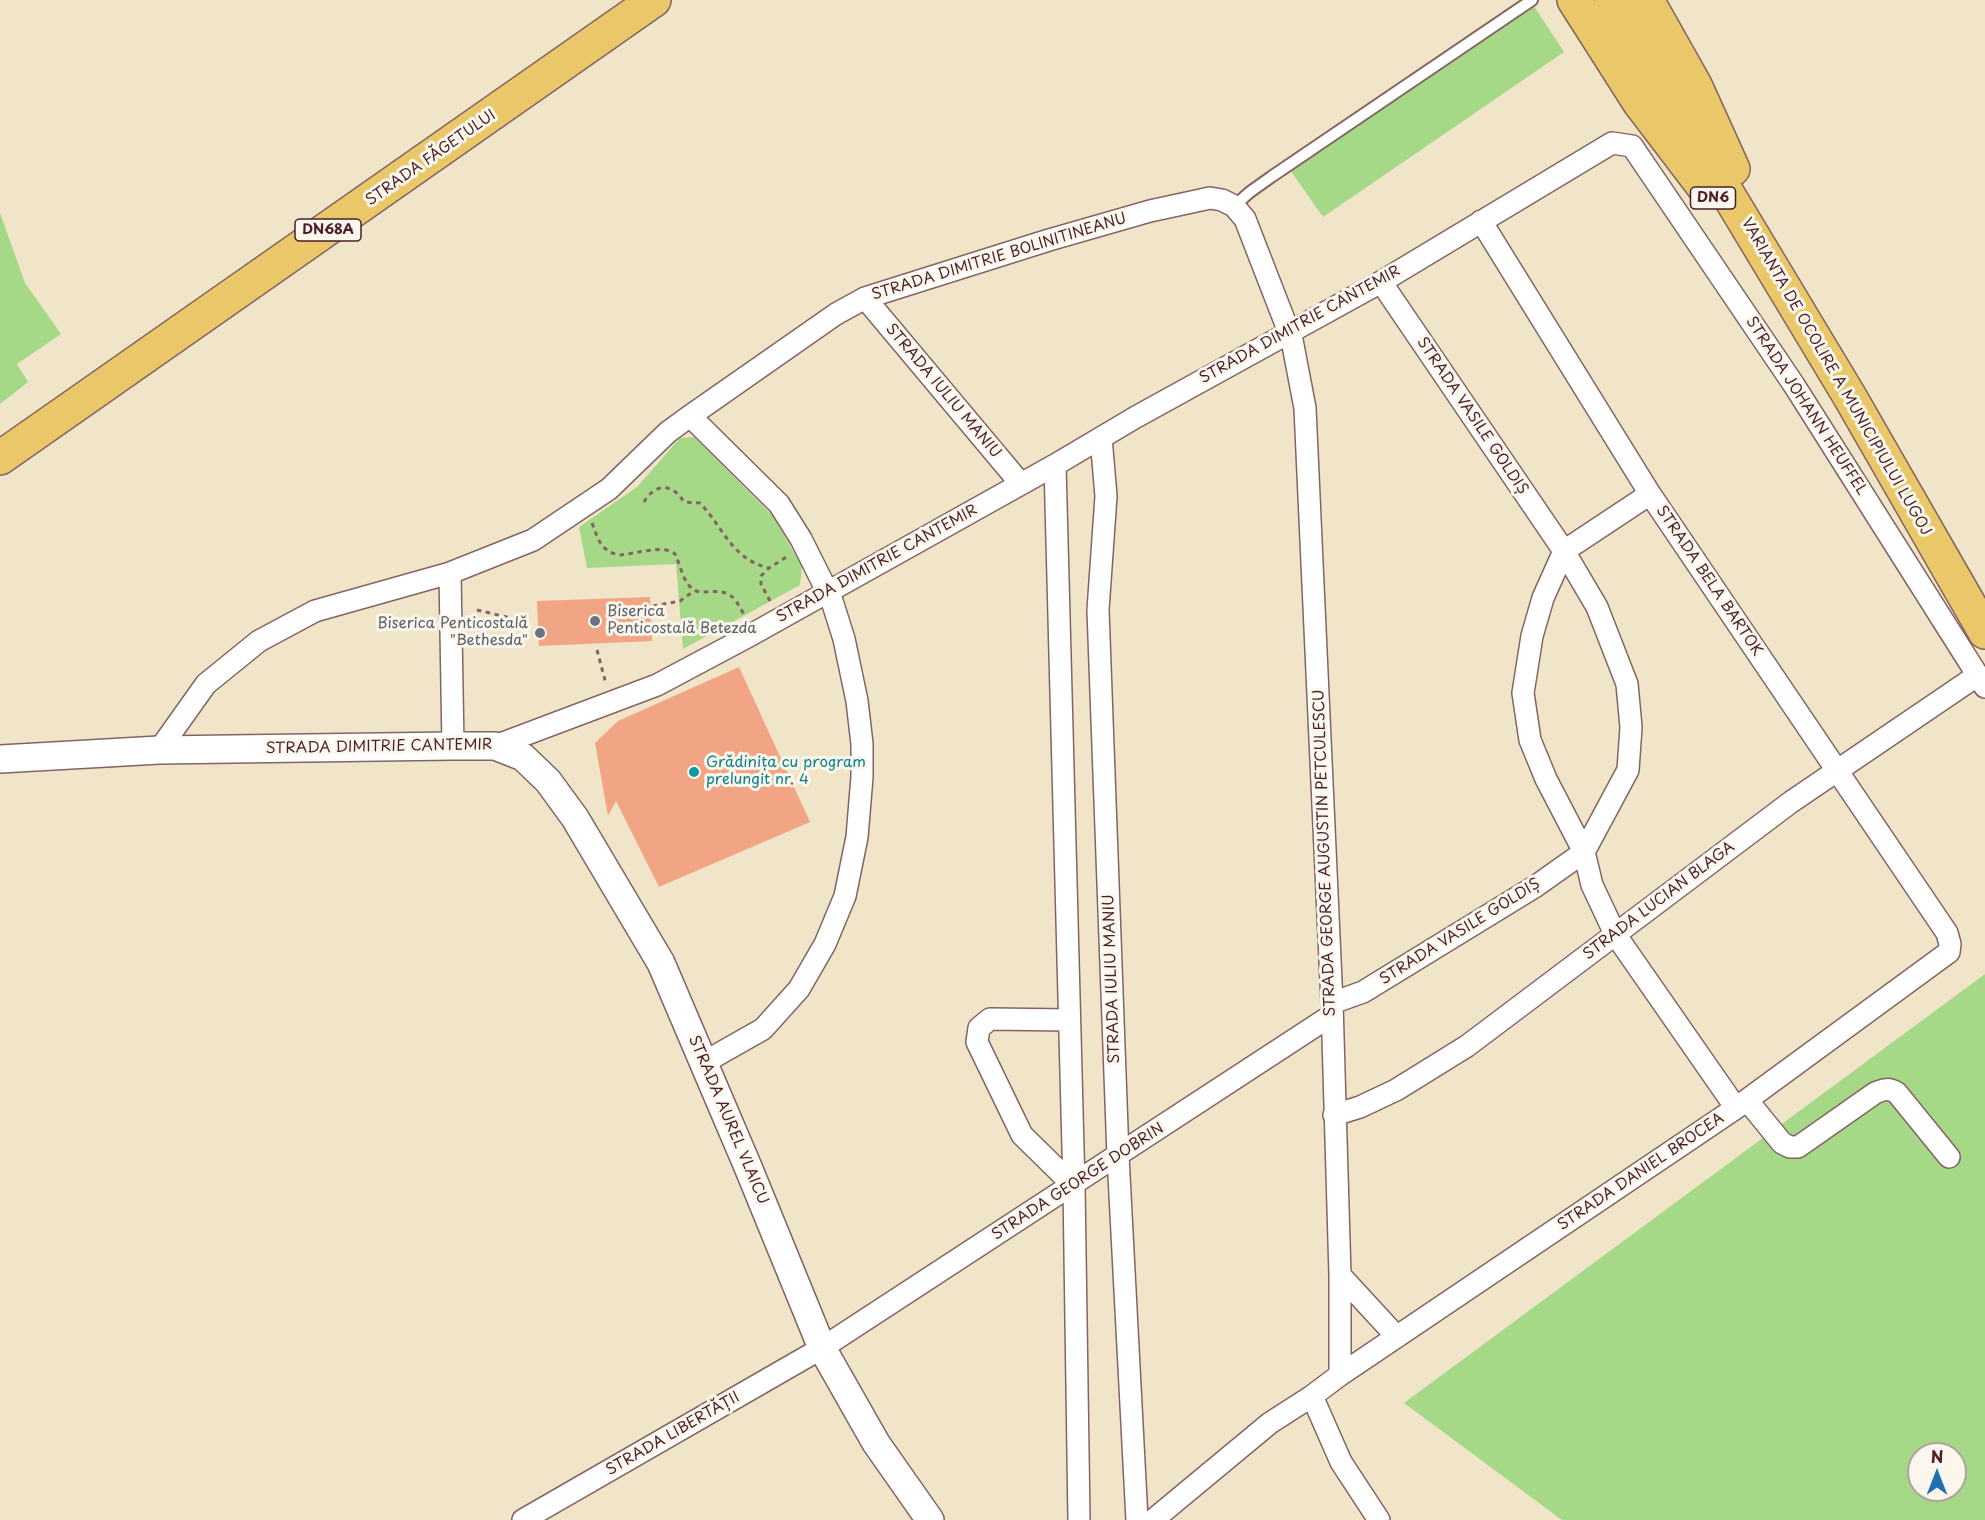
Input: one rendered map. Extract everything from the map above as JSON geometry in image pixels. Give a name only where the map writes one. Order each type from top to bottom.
[{"type":"main road","name":"STRADA FĂGETULUI","points":[[0,458],[654,0]]},
{"type":"main road","name":"DN6","points":[[1574,0],[1639,102],[1713,199],[1755,266],[1850,397]]},
{"type":"main road","name":"VARIANTA DE OCOLIRE A MUNICIPIULUI LUGOJ","points":[[1611,0],[1850,397],[1985,632]]},
{"type":"main road","name":"DN6","points":[[1647,0],[1695,85],[1734,172],[1815,320],[1850,397]]},
{"type":"street","name":"STRADA DIMITRIE CANTEMIR","points":[[0,759],[159,750],[495,746],[657,685],[749,636],[1380,282],[1612,143]]},
{"type":"street","name":"STRADA JOHANN HEUFFEL","points":[[1612,143],[1632,146],[1639,155],[1794,385],[1981,681]]},
{"type":"street","name":"STRADA DIMITRIE BOLINITINEANU","points":[[159,750],[206,684],[259,641],[315,611],[450,573],[533,540],[609,489],[668,432],[690,416],[836,314],[866,298],[1048,240],[1150,211],[1210,198],[1222,200],[1234,207]]},
{"type":"street","points":[[1234,207],[1245,219],[1288,333]]},
{"type":"street","name":"STRADA BELA BARTOK","points":[[1481,221],[1650,494],[1947,933]]},
{"type":"street","name":"STRADA VASILE GOLDIȘ","points":[[1332,1009],[1536,886],[1584,852],[1628,770],[1631,727],[1627,684],[1597,607],[1564,551],[1380,282]]},
{"type":"street","name":"STRADA IULIU MANIU","points":[[866,298],[1021,484]]},
{"type":"street","name":"STRADA GEORGE AUGUSTIN PETCULESCU","points":[[1288,333],[1292,340],[1299,370],[1305,408],[1332,1009],[1340,1275],[1340,1375]]},
{"type":"street","points":[[690,416],[779,504],[801,538],[832,601],[844,639],[857,701],[862,744],[857,837],[845,896],[825,944],[799,989],[764,1029],[703,1063]]},
{"type":"street","name":"STRADA IULIU MANIU","points":[[1101,438],[1106,496],[1098,610],[1118,1156],[1137,1520]]},
{"type":"street","points":[[1055,465],[1074,1186],[1079,1520]]},
{"type":"street","points":[[1650,494],[1564,551],[1543,598],[1532,636],[1523,693],[1530,740],[1546,779],[1584,852],[1593,885],[1615,934],[1742,1104],[1782,1143],[1798,1148],[1875,1093],[1883,1089],[1890,1089],[1897,1093],[1949,1157]]},
{"type":"street","points":[[450,573],[453,746]]},
{"type":"street","name":"STRADA LUCIAN BLAGA","points":[[1334,1115],[1360,1107],[1396,1090],[1467,1046],[1791,802],[1837,770],[1981,681]]},
{"type":"street","name":"STRADA AUREL VLAICU","points":[[495,746],[523,757],[548,781],[575,818],[661,963],[822,1348],[876,1443],[930,1520]]},
{"type":"street","name":"STRADA DANIEL BROCEA","points":[[1153,1520],[1270,1423],[1742,1104],[1950,952],[1947,933]]},
{"type":"street","name":"STRADA GEORGE DOBRIN","points":[[822,1348],[1074,1186],[1332,1009]]},
{"type":"street","points":[[1069,1020],[990,1019],[979,1028],[977,1042],[1022,1135],[1074,1186]]},
{"type":"street","points":[[1340,1275],[1396,1337]]},
{"type":"street","name":"STRADA LIBERTĂȚII","points":[[523,1520],[822,1348]]},
{"type":"street","points":[[1312,1396],[1341,1462],[1379,1520]]},
{"type":"lane","points":[[1234,207],[1271,177],[1532,0]]},
{"type":"path","points":[[644,502],[648,494],[662,488],[676,492],[685,502],[700,503],[732,547],[747,559],[769,568]]},
{"type":"path","points":[[592,523],[600,543],[614,554],[672,550],[678,559],[686,583],[694,591],[703,593],[718,591],[728,594],[735,598],[744,615],[753,610]]},
{"type":"path","points":[[762,606],[770,601],[761,584],[761,576],[788,556]]},
{"type":"path","points":[[653,606],[680,601],[694,591]]},
{"type":"path","points":[[477,610],[515,619]]},
{"type":"path","points":[[597,650],[606,686]]},
{"type":"green space","points":[[1532,3],[1564,52],[1323,217],[1290,170]]},
{"type":"green space","points":[[0,213],[25,283],[61,334],[17,364],[28,382],[0,404]]},
{"type":"green space","points":[[694,437],[772,515],[802,566],[800,585],[683,649],[676,564],[587,568],[579,527],[637,487],[680,438]]},
{"type":"green space","points":[[1985,974],[1985,1520],[1562,1520],[1404,1403]]},
{"type":"building","name":"Biserica Penticostală Betezda","points":[[650,597],[652,641],[539,646],[537,601]]},
{"type":"building","name":"Grădinița cu program prelungit nr. 4","points":[[739,667],[810,822],[659,887],[616,801],[608,816],[595,743],[618,721]]},
{"type":"place","name":"Biserica Penticostală Betezda","points":[[595,621]]},
{"type":"place","name":"Biserica Penticostală \"Bethesda\"","points":[[540,633]]},
{"type":"place","name":"Grădinița cu program prelungit nr. 4","points":[[694,772]]}]
